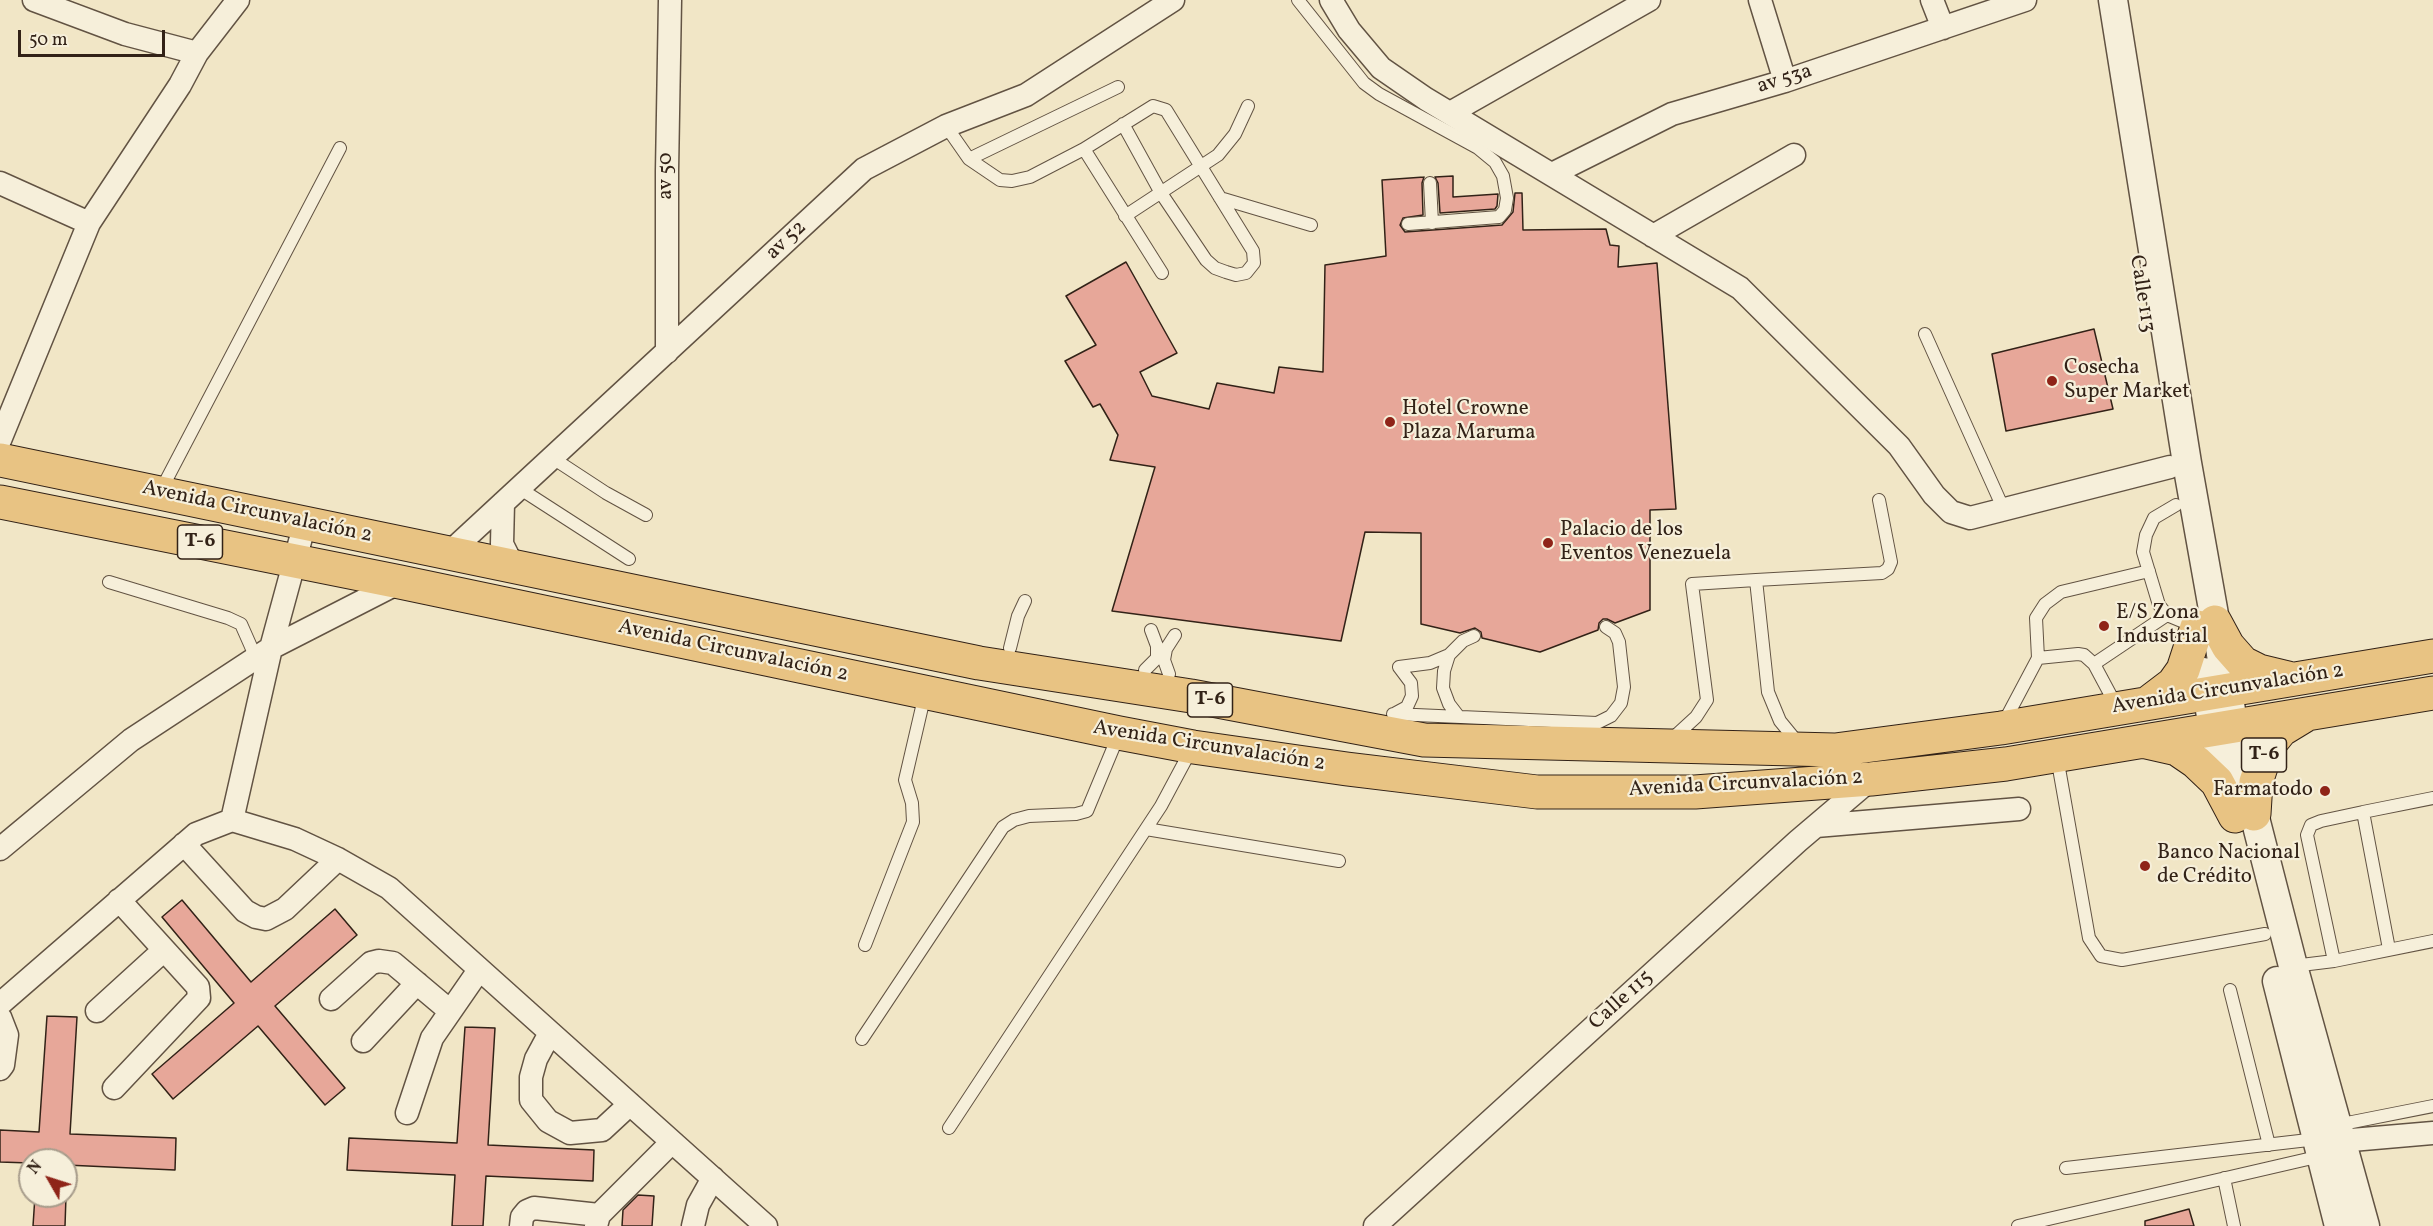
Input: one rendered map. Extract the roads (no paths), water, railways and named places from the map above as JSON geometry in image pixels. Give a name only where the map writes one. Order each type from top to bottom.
[{"type":"highway","name":"Avenida Circunvalación 2","points":[[0,460],[979,663],[1191,696],[1424,740],[1835,750],[2001,728],[2433,656]]},
{"type":"highway","name":"Avenida Circunvalación 2","points":[[0,502],[400,582],[1193,747],[1347,769],[1537,792],[1695,792],[1871,779],[2007,764],[2307,714],[2432,696]]},
{"type":"highway","points":[[2193,621],[2228,646],[2243,663],[2259,671],[2292,679]]},
{"type":"highway","name":"T-6","points":[[2133,706],[2173,684],[2183,670],[2193,621]]},
{"type":"highway","name":"T-6","points":[[2245,815],[2268,746],[2281,730],[2307,714]]},
{"type":"highway","points":[[2141,741],[2177,749],[2196,762],[2217,782],[2245,815]]},
{"type":"street","points":[[34,0],[125,34],[196,54]]},
{"type":"street","points":[[0,440],[89,223],[180,85],[196,54],[238,0]]},
{"type":"street","name":"av 50","points":[[668,352],[666,171],[670,0]]},
{"type":"street","name":"av 52","points":[[449,553],[864,169],[946,126],[1026,95],[1173,0]]},
{"type":"street","points":[[1330,0],[1349,30],[1381,68],[1450,113],[1740,288],[1899,447],[1934,495],[1951,512],[1970,518],[2170,467]]},
{"type":"street","points":[[1450,113],[1649,0]]},
{"type":"street","points":[[1760,0],[1785,81]]},
{"type":"street","points":[[1932,0],[1942,28]]},
{"type":"street","name":"av 53a","points":[[1552,174],[1672,114],[1785,81],[2025,0]]},
{"type":"street","name":"Calle 113","points":[[2092,0],[2170,467],[2193,621],[2218,692],[2223,728],[2245,815]]},
{"type":"street","name":"Calle 113","points":[[2113,0],[2193,621]]},
{"type":"street","points":[[1653,236],[1794,155]]},
{"type":"street","points":[[0,183],[89,223]]},
{"type":"street","points":[[511,496],[502,544],[513,566]]},
{"type":"street","points":[[232,820],[263,653],[296,561],[305,523]]},
{"type":"street","points":[[0,849],[131,740],[263,653],[400,582]]},
{"type":"street","name":"Calle 115","points":[[1375,1226],[1816,825],[1871,779]]},
{"type":"street","points":[[1816,825],[2019,809]]},
{"type":"street","points":[[2245,815],[2265,934],[2329,1140],[2365,1226]]},
{"type":"street","points":[[2245,815],[2293,966],[2329,1140],[2339,1226]]},
{"type":"street","points":[[0,1004],[195,834],[232,820],[295,839],[338,859],[389,888],[766,1226]]},
{"type":"street","points":[[184,844],[245,911],[266,919],[285,909],[338,859]]},
{"type":"street","points":[[114,1088],[199,998],[198,987],[119,900]]},
{"type":"street","points":[[97,1011],[164,950]]},
{"type":"street","points":[[331,999],[371,963],[380,961],[393,963],[450,1011]]},
{"type":"street","points":[[407,1113],[432,1038],[479,970]]},
{"type":"street","points":[[363,1041],[417,983]]},
{"type":"street","points":[[0,1017],[7,1035],[3,1065],[0,1069]]},
{"type":"street","points":[[550,1033],[536,1059],[531,1077],[531,1100],[548,1121],[570,1133],[602,1130],[630,1104]]},
{"type":"street","points":[[2329,1140],[2433,1133]]},
{"type":"street","points":[[521,1226],[522,1217],[534,1208],[598,1220],[672,1142]]},
{"type":"street","points":[[693,1226],[698,1205],[713,1178]]},
{"type":"lane","points":[[1298,0],[1364,83],[1478,148],[1495,162],[1503,176],[1507,198],[1505,210],[1498,217],[1408,224]]},
{"type":"lane","points":[[969,159],[1118,87]]},
{"type":"lane","points":[[946,126],[969,159],[987,174],[1000,180],[1012,181],[1030,177],[1084,149],[1124,124],[1153,106],[1161,107],[1170,114],[1252,251],[1254,263],[1246,273],[1236,275],[1226,272],[1215,268],[1206,260],[1161,193],[1124,124]]},
{"type":"lane","points":[[1125,216],[1202,168],[1218,155],[1235,134],[1248,106]]},
{"type":"lane","points":[[159,493],[340,148]]},
{"type":"lane","points":[[1084,149],[1162,273]]},
{"type":"lane","points":[[1430,183],[1432,223]]},
{"type":"lane","points":[[1220,198],[1311,225]]},
{"type":"lane","points":[[1925,334],[2004,510]]},
{"type":"lane","points":[[551,457],[606,493],[646,515]]},
{"type":"lane","points":[[511,496],[630,559]]},
{"type":"lane","points":[[1663,747],[1696,717],[1707,700],[1692,584],[1882,573],[1888,569],[1891,562],[1879,500]]},
{"type":"lane","points":[[2176,505],[2154,518],[2146,535],[2143,552],[2159,605],[2193,621]]},
{"type":"lane","points":[[2001,728],[2038,658],[2036,618],[2045,604],[2061,592],[2149,571]]},
{"type":"lane","points":[[1756,580],[1768,692],[1780,721],[1802,749]]},
{"type":"lane","points":[[109,582],[228,618],[240,624],[263,653]]},
{"type":"lane","points":[[1010,648],[1017,616],[1025,602]]},
{"type":"lane","points":[[2094,664],[2193,621]]},
{"type":"lane","points":[[1474,636],[1463,641],[1449,655],[1430,663],[1399,667],[1411,682],[1412,696],[1407,707],[1393,714],[1597,723],[1611,716],[1621,703],[1624,687],[1619,642],[1615,633],[1606,627]]},
{"type":"lane","points":[[1145,670],[1157,658],[1157,646],[1151,630]]},
{"type":"lane","points":[[1169,674],[1164,660],[1166,649],[1174,635]]},
{"type":"lane","points":[[1449,655],[1444,671],[1443,688],[1449,704],[1459,717]]},
{"type":"lane","points":[[2038,658],[2084,655],[2133,706]]},
{"type":"lane","points":[[865,945],[913,822],[912,803],[905,780],[926,693]]},
{"type":"lane","points":[[862,1039],[1003,827],[1014,820],[1029,816],[1076,814],[1087,811],[1119,733]]},
{"type":"lane","points":[[949,1128],[1146,829],[1193,747]]},
{"type":"lane","points":[[2056,756],[2089,938],[2102,956],[2122,960],[2265,934]]},
{"type":"lane","points":[[2334,961],[2307,835],[2311,825],[2321,820],[2433,798]]},
{"type":"lane","points":[[2363,813],[2389,949]]},
{"type":"lane","points":[[1146,829],[1339,861]]},
{"type":"lane","points":[[2293,966],[2334,961],[2433,941]]},
{"type":"lane","points":[[2230,990],[2269,1145]]},
{"type":"lane","points":[[2018,1226],[2224,1178],[2433,1106]]},
{"type":"lane","points":[[2066,1168],[2329,1140]]},
{"type":"lane","points":[[2224,1178],[2234,1226]]},
{"type":"place","name":"Cosecha Super Market","points":[[2052,381]]},
{"type":"place","name":"Hotel Crowne Plaza Maruma","points":[[1390,422]]},
{"type":"place","name":"Palacio de los Eventos Venezuela","points":[[1548,543]]},
{"type":"place","name":"E/S Zona Industrial","points":[[2104,626]]},
{"type":"place","name":"Farmatodo","points":[[2325,791]]},
{"type":"place","name":"Banco Nacional de Crédito","points":[[2145,866]]}]
